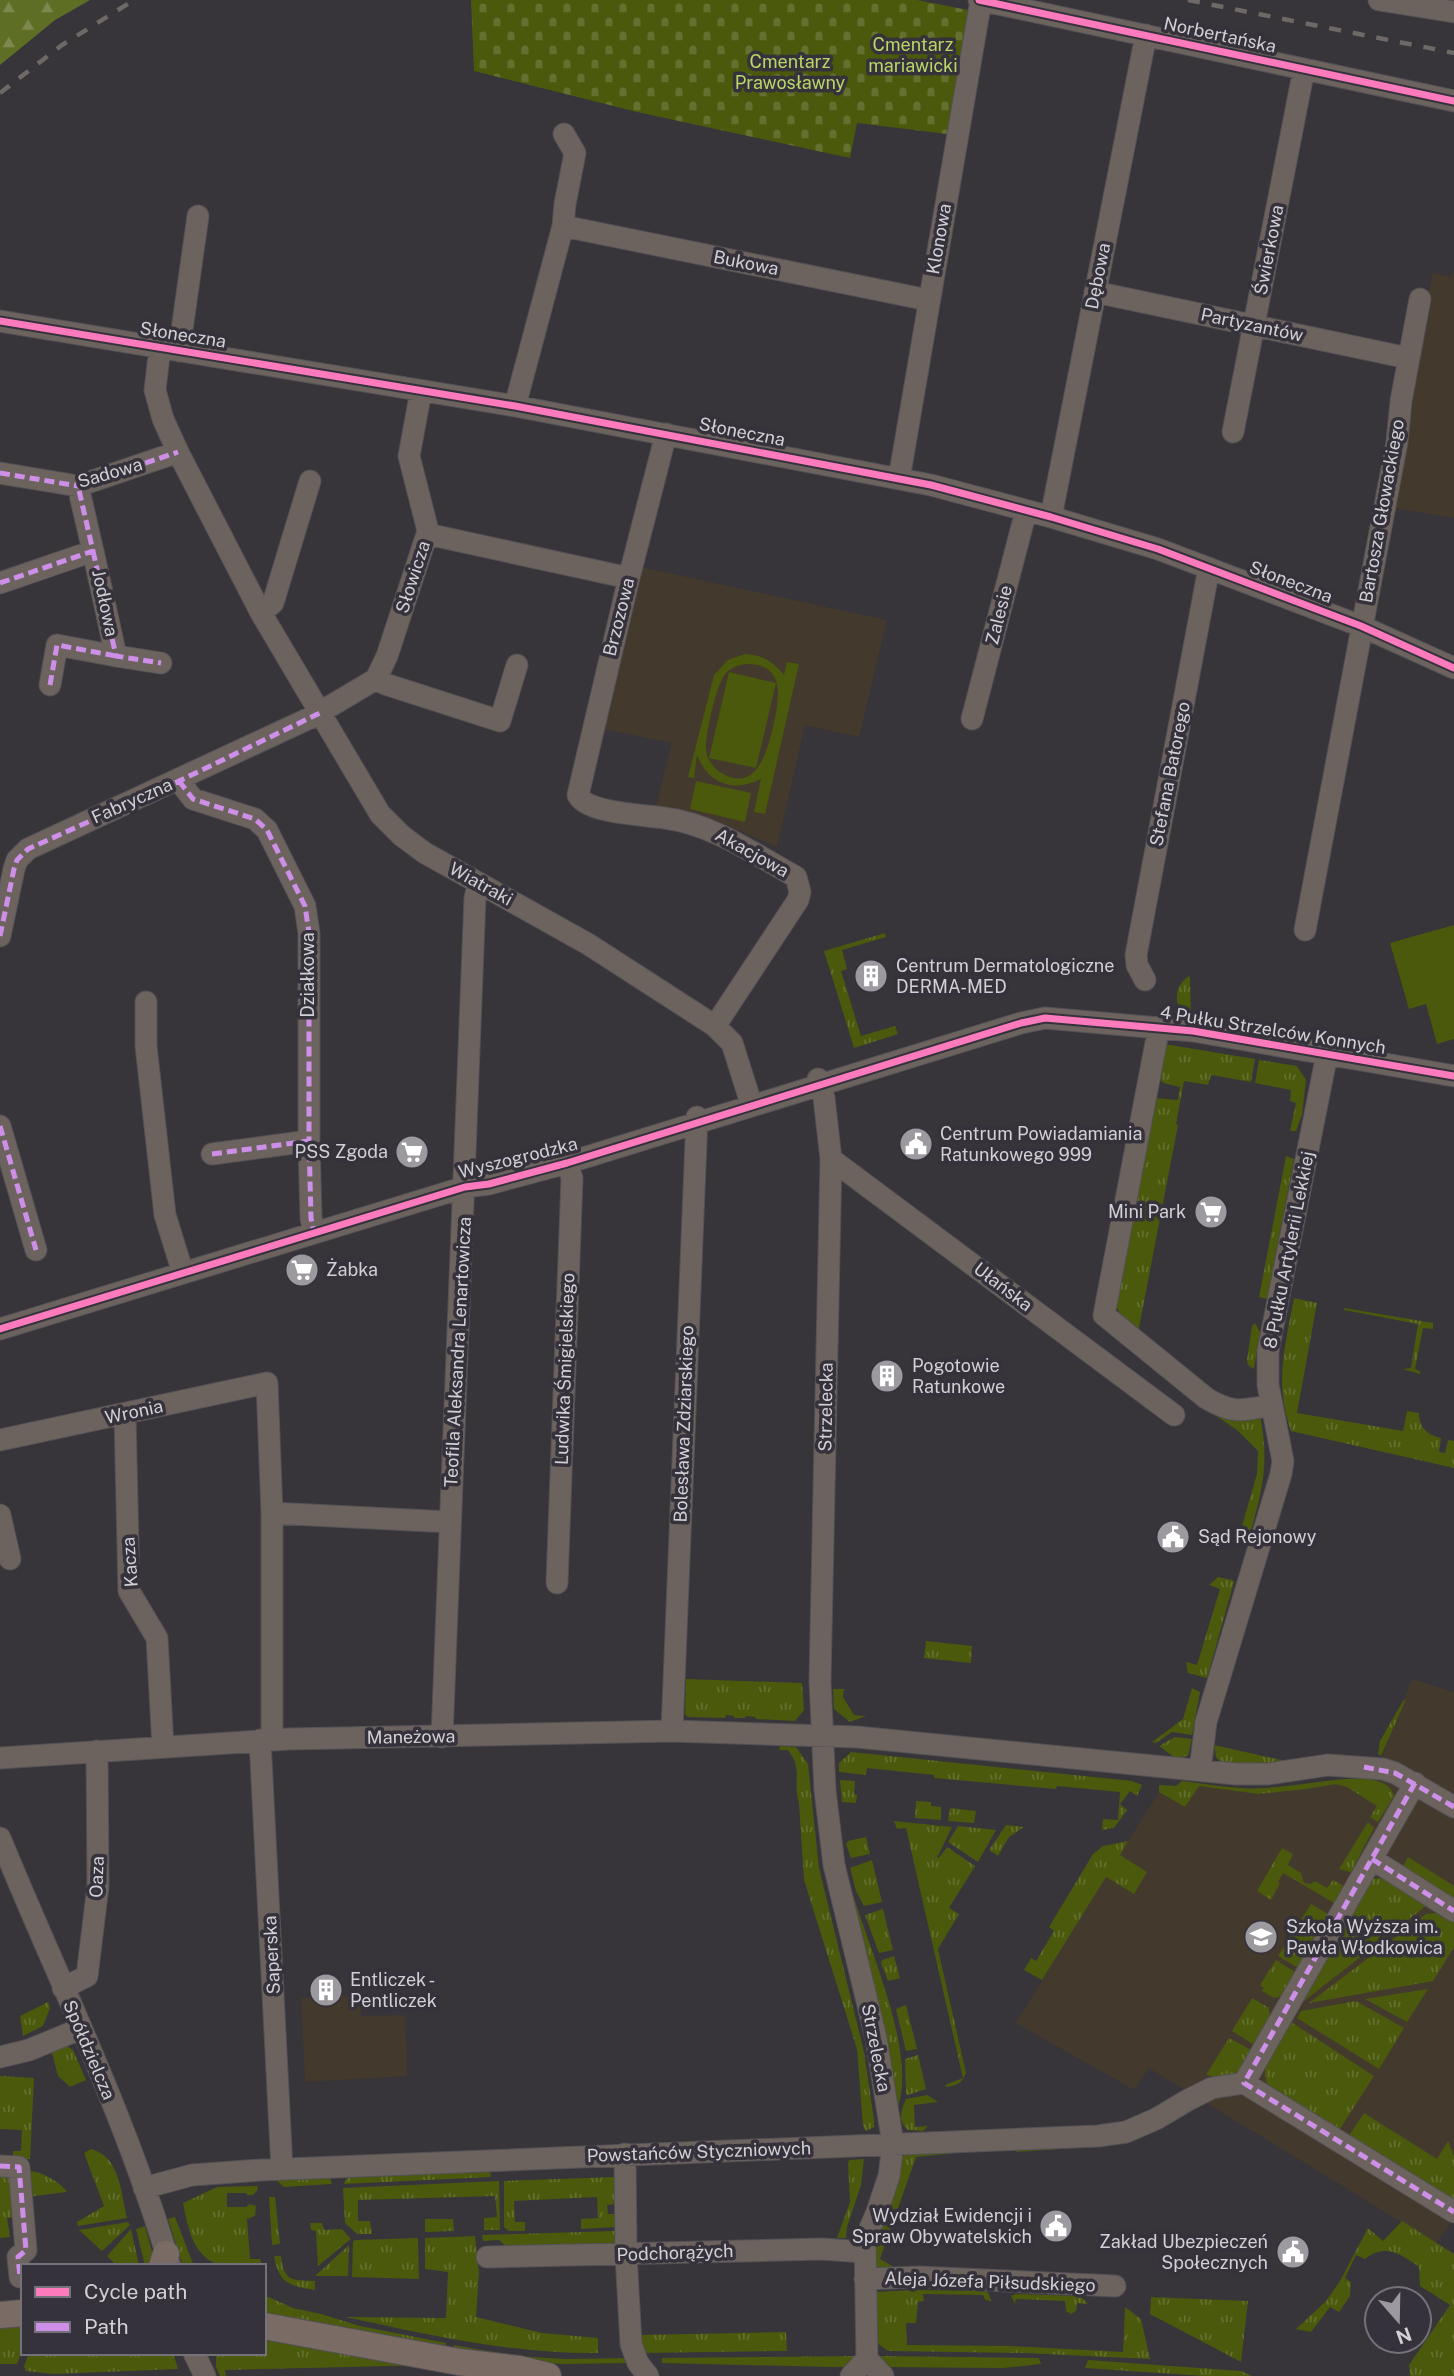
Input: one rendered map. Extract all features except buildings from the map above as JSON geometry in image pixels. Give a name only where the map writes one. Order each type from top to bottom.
[{"type":"main road","points":[[0,2315],[21,2313]]},
{"type":"main road","points":[[266,2326],[548,2376]]},
{"type":"street","name":"Norbertańska","points":[[980,0],[1454,101]]},
{"type":"street","name":"Klonowa","points":[[899,479],[980,0]]},
{"type":"street","points":[[1379,0],[1454,12]]},
{"type":"street","name":"Dębowa","points":[[1051,517],[1146,35]]},
{"type":"street","name":"Świerkowa","points":[[1233,432],[1304,69]]},
{"type":"street","points":[[515,406],[563,226],[575,153],[564,134]]},
{"type":"street","name":"Wiatraki","points":[[198,216],[170,349],[155,390],[163,419],[261,613],[380,814],[425,853],[588,944],[715,1026],[732,1043],[750,1100]]},
{"type":"street","name":"Bukowa","points":[[563,226],[928,300]]},
{"type":"street","name":"Partyzantów","points":[[1095,292],[1408,358]]},
{"type":"street","name":"Bartosza Głowackiego","points":[[1305,930],[1397,442],[1408,358],[1420,299]]},
{"type":"street","name":"Słoneczna","points":[[0,321],[515,406],[899,479],[1133,540],[1361,626],[1454,668]]},
{"type":"street","name":"Słowicza","points":[[376,679],[387,656],[428,528],[409,456],[421,391]]},
{"type":"street","name":"Brzozowa","points":[[580,800],[578,788],[666,434]]},
{"type":"street","name":"Sadowa","points":[[0,473],[78,486],[178,452]]},
{"type":"street","points":[[261,613],[273,603],[310,481]]},
{"type":"street","name":"Jodłowa","points":[[78,486],[116,656]]},
{"type":"street","name":"Zalesie","points":[[972,719],[1026,511]]},
{"type":"street","points":[[427,534],[629,578]]},
{"type":"street","name":"Jodłowa","points":[[0,583],[93,551]]},
{"type":"street","name":"Stefana Batorego","points":[[1145,980],[1137,965],[1136,955],[1209,568]]},
{"type":"street","name":"Jodłowa","points":[[50,685],[57,645],[161,663]]},
{"type":"street","points":[[320,713],[376,679],[500,721],[517,665]]},
{"type":"street","name":"Fabryczna","points":[[0,936],[14,869],[28,849],[320,713]]},
{"type":"street","name":"Działkowa","points":[[179,780],[193,800],[255,819],[267,830],[305,906],[309,933],[309,1141],[311,1218],[314,1233]]},
{"type":"street","name":"Akacjowa","points":[[580,800],[594,808],[671,818],[704,826],[796,877],[800,892],[798,900],[715,1026]]},
{"type":"street","name":"Teofila Aleksandra Lenartowicza","points":[[442,1737],[475,898],[478,883]]},
{"type":"street","points":[[146,1002],[146,1046],[165,1215],[183,1273]]},
{"type":"street","name":"Wyszogrodzka","points":[[0,1329],[465,1187],[489,1184],[819,1082],[1045,1018]]},
{"type":"street","name":"4 Pułku Strzelców Konnych","points":[[1045,1018],[1159,1027],[1454,1076]]},
{"type":"street","points":[[1159,1027],[1104,1315],[1223,1408],[1242,1411],[1271,1405]]},
{"type":"street","name":"8 Pułku Artylerii Lekkiej","points":[[1200,1770],[1206,1722],[1281,1474],[1283,1461],[1268,1385],[1268,1351],[1327,1054]]},
{"type":"street","name":"Strzelecka","points":[[819,1082],[831,1158],[820,1681],[825,1790],[834,1865],[876,2038],[893,2144],[889,2176],[865,2240],[867,2358]]},
{"type":"street","name":"Bolesława Zdziarskiego","points":[[672,1731],[697,1120]]},
{"type":"street","points":[[0,1126],[36,1250]]},
{"type":"street","points":[[212,1154],[309,1141]]},
{"type":"street","name":"Ułańska","points":[[831,1158],[1174,1415]]},
{"type":"street","name":"Ludwika Śmigielskiego","points":[[557,1583],[572,1178],[566,1160]]},
{"type":"street","name":"Wronia","points":[[0,1440],[267,1382]]},
{"type":"street","name":"Saperska","points":[[267,1382],[272,1513],[266,1740],[270,1906],[282,2169]]},
{"type":"street","name":"Kacza","points":[[125,1413],[129,1591],[157,1638],[163,1747]]},
{"type":"street","points":[[272,1513],[450,1522]]},
{"type":"street","points":[[0,1515],[10,1559]]},
{"type":"street","name":"Maneżowa","points":[[0,1758],[266,1740],[672,1731],[822,1736]]},
{"type":"street","points":[[822,1736],[944,1745],[1236,1774],[1268,1774],[1328,1765],[1364,1767],[1395,1773],[1454,1807]]},
{"type":"street","name":"Oaza","points":[[63,1988],[87,1976],[98,1886],[97,1751]]},
{"type":"street","points":[[1415,1783],[1244,2083],[1454,2212]]},
{"type":"street","name":"Spółdzielcza","points":[[0,1838],[144,2188],[166,2262]]},
{"type":"street","points":[[1372,1859],[1454,1911]]},
{"type":"street","points":[[0,2057],[29,2050],[80,2029]]},
{"type":"street","name":"Powstańców Styczniowych","points":[[144,2188],[192,2175],[282,2169],[1098,2136],[1126,2132],[1212,2088],[1244,2083]]},
{"type":"street","points":[[625,2154],[626,2254],[631,2344],[638,2363],[648,2376]]},
{"type":"street","points":[[0,2166],[19,2167],[26,2250],[18,2257],[20,2277]]},
{"type":"street","name":"Podchorążych","points":[[486,2258],[822,2249],[864,2252]]},
{"type":"street","name":"Aleja Józefa Piłsudskiego","points":[[865,2279],[919,2277],[1115,2286]]},
{"type":"street","points":[[193,2355],[197,2376]]},
{"type":"street","points":[[194,2355],[205,2376]]},
{"type":"street","points":[[850,2376],[867,2358],[883,2376]]},
{"type":"shaded area","points":[[1454,268],[1454,518],[1393,508],[1411,416],[1406,397],[1433,273],[1452,277]]},
{"type":"shaded area","points":[[640,567],[887,620],[859,737],[805,725],[777,847],[714,820],[655,809],[672,743],[603,729]]},
{"type":"shaded area","name":"Szkoła Wyższa im. Pawła Włodkowica","points":[[1412,1679],[1454,1692],[1454,2219],[1436,2243],[1149,2068],[1134,2090],[1016,2023],[1106,1877],[1134,1893],[1147,1872],[1119,1855],[1159,1792],[1184,1806],[1199,1786],[1258,1794],[1343,1782],[1372,1782]]},
{"type":"shaded area","points":[[351,1984],[360,1984],[361,2016],[405,2015],[407,2076],[305,2082],[301,1998],[351,1996]]},
{"type":"green space","points":[[0,0],[90,0],[55,20],[0,65]]},
{"type":"green space","name":"Cmentarz Prawosławny","points":[[471,0],[917,0],[968,10],[947,134],[857,123],[850,158],[637,112],[474,71]]},
{"type":"green space","points":[[745,654],[757,656],[771,662],[784,675],[787,662],[799,664],[765,814],[754,812],[761,779],[741,785],[723,783],[708,773],[697,755],[694,778],[688,777],[714,675],[728,660]],"holes":[[[742,664],[759,665],[768,669],[777,685],[773,727],[758,768],[743,778],[732,778],[720,772],[709,760],[706,743],[712,710],[726,673]]]},
{"type":"green space","points":[[729,672],[776,683],[756,768],[709,758]]},
{"type":"green space","points":[[696,781],[751,793],[745,822],[690,809]]},
{"type":"green space","points":[[1454,925],[1454,1039],[1437,1044],[1426,1004],[1409,1009],[1390,943]]},
{"type":"green space","points":[[885,933],[886,937],[842,950],[847,969],[841,971],[861,1036],[895,1026],[898,1034],[854,1048],[824,951]]},
{"type":"green space","points":[[1189,976],[1191,1019],[1181,1010],[1177,998],[1180,986]]},
{"type":"green space","points":[[1164,1044],[1255,1059],[1251,1082],[1211,1075],[1208,1085],[1184,1081],[1138,1333],[1125,1323],[1115,1304],[1155,1098],[1178,1100],[1180,1087],[1163,1083],[1158,1076]]},
{"type":"green space","points":[[1259,1060],[1297,1066],[1306,1080],[1302,1115],[1296,1131],[1290,1131],[1296,1103],[1290,1101],[1291,1090],[1255,1083]]},
{"type":"green space","points":[[1286,1156],[1294,1159],[1267,1299],[1259,1297]]},
{"type":"green space","points":[[1294,1298],[1317,1303],[1297,1413],[1403,1431],[1407,1411],[1419,1413],[1425,1430],[1441,1438],[1439,1452],[1445,1453],[1448,1440],[1454,1441],[1454,1468],[1291,1431],[1282,1381]]},
{"type":"green space","points":[[1344,1308],[1433,1323],[1433,1329],[1423,1328],[1415,1369],[1421,1372],[1420,1374],[1403,1369],[1411,1368],[1418,1324]]},
{"type":"green space","points":[[1255,1323],[1260,1332],[1254,1369],[1248,1365],[1247,1360],[1252,1326]]},
{"type":"green space","points":[[1191,1390],[1261,1420],[1264,1469],[1260,1498],[1247,1545],[1237,1543],[1257,1474],[1258,1451],[1237,1430],[1184,1394]]},
{"type":"green space","points":[[1218,1577],[1234,1582],[1207,1678],[1188,1673],[1186,1662],[1197,1665],[1220,1589],[1209,1585]]},
{"type":"green space","points":[[926,1641],[972,1646],[971,1663],[924,1658]]},
{"type":"green space","points":[[686,1679],[802,1683],[804,1710],[795,1721],[746,1716],[734,1718],[726,1715],[725,1718],[688,1717],[685,1714]]},
{"type":"green space","points":[[1192,1688],[1200,1692],[1192,1735],[1172,1732],[1156,1743],[1152,1742],[1183,1719]]},
{"type":"green space","points":[[833,1689],[844,1689],[843,1697],[854,1715],[866,1716],[850,1722],[834,1709]]},
{"type":"green space","points":[[1406,1699],[1381,1756],[1378,1754],[1380,1741]]},
{"type":"green space","points":[[1175,1737],[1192,1739],[1188,1756],[1175,1758],[1159,1746]]},
{"type":"green space","points":[[1214,1745],[1290,1762],[1224,1765],[1216,1757]]},
{"type":"green space","points":[[780,1746],[796,1747],[808,1764],[819,1868],[864,2052],[874,2120],[874,2127],[866,2131],[863,2126],[857,2049],[804,1880],[797,1770],[793,1757],[788,1750],[779,1750]]},
{"type":"green space","points":[[851,1752],[1132,1781],[1142,1785],[1137,1796],[1130,1791],[1120,1804],[1127,1810],[1114,1828],[1102,1830],[1103,1819],[1118,1820],[1120,1792],[934,1778],[934,1775],[867,1768],[866,1775],[839,1772],[839,1763]]},
{"type":"green space","points":[[1363,1778],[1386,1785],[1394,1796],[1378,1822],[1370,1817],[1377,1806],[1347,1787],[1336,1784],[1258,1794],[1199,1786],[1185,1807],[1159,1792],[1159,1785],[1176,1786],[1182,1781],[1254,1788]]},
{"type":"green space","points":[[840,1780],[855,1781],[856,1803],[842,1802]]},
{"type":"green space","points":[[916,1801],[931,1802],[931,1806],[941,1807],[941,1820],[915,1818]]},
{"type":"green space","points":[[950,1808],[976,1811],[974,1823],[948,1821]]},
{"type":"green space","points":[[894,1821],[952,1827],[938,1856],[935,1855],[939,1858],[947,1847],[975,1866],[949,1908],[959,1914],[938,1949],[966,2073],[961,2082],[956,2085],[945,2085],[963,2078],[906,1828],[897,1829]]},
{"type":"green space","points":[[1368,1822],[1374,1828],[1351,1872],[1339,1869]]},
{"type":"green space","points":[[1006,1825],[1024,1827],[1009,1837],[998,1856],[989,1850]]},
{"type":"green space","points":[[958,1826],[996,1830],[978,1862],[948,1842]]},
{"type":"green space","points":[[840,1833],[849,1881],[896,2029],[902,2088],[896,2111],[847,1894]]},
{"type":"green space","points":[[866,1837],[870,1854],[851,1858],[846,1844],[848,1841]]},
{"type":"green space","points":[[1128,1841],[1120,1855],[1147,1872],[1134,1894],[1106,1877],[1042,1980],[1024,1970],[1031,1958],[1036,1961],[1054,1931],[1049,1927],[1093,1854],[1103,1846]]},
{"type":"green space","points":[[1282,1848],[1293,1854],[1288,1865],[1301,1873],[1304,1883],[1311,1884],[1315,1881],[1327,1888],[1333,1880],[1344,1886],[1334,1903],[1283,1873],[1271,1900],[1257,1891]]},
{"type":"green space","points":[[1408,1857],[1454,1886],[1454,1902],[1403,1867]]},
{"type":"green space","points":[[872,1860],[882,1902],[864,1906],[856,1891],[850,1868]]},
{"type":"green space","points":[[1385,1877],[1431,1902],[1299,2005],[1367,1884],[1373,1879]]},
{"type":"green space","points":[[1311,1904],[1328,1914],[1298,1968],[1278,1956]]},
{"type":"green space","points":[[883,1909],[893,1950],[879,1953],[865,1915]]},
{"type":"green space","points":[[1443,1912],[1454,1918],[1454,1947],[1433,1981],[1309,2003],[1426,1914]]},
{"type":"green space","points":[[894,1956],[900,1978],[888,1981],[881,1963],[882,1960]]},
{"type":"green space","points":[[1276,1960],[1295,1972],[1282,1996],[1274,1998],[1262,1991],[1264,1988],[1260,1985]]},
{"type":"green space","points":[[1428,1989],[1407,2022],[1365,1999]]},
{"type":"green space","points":[[1252,1998],[1269,2008],[1270,2018],[1253,2044],[1232,2031]]},
{"type":"green space","points":[[1356,2001],[1404,2028],[1379,2069],[1297,2018],[1301,2011]]},
{"type":"green space","points":[[48,2002],[50,2008],[43,2026],[23,2036],[20,2016]]},
{"type":"green space","points":[[906,2005],[917,2049],[906,2051],[896,2009]]},
{"type":"green space","points":[[1288,2020],[1374,2076],[1336,2135],[1270,2091],[1266,2081],[1266,2063]]},
{"type":"green space","points":[[1229,2038],[1253,2051],[1237,2076],[1227,2079],[1206,2075]]},
{"type":"green space","points":[[65,2045],[73,2050],[86,2080],[70,2087],[58,2076],[51,2049]]},
{"type":"green space","points":[[918,2055],[926,2089],[908,2095],[905,2059]]},
{"type":"green space","points":[[0,2076],[34,2078],[30,2159],[13,2159],[13,2151],[21,2151],[22,2130],[0,2129]]},
{"type":"green space","points":[[927,2095],[938,2102],[914,2105],[915,2127],[928,2126],[923,2131],[908,2130],[901,2119],[906,2099]]},
{"type":"green space","points":[[1364,2113],[1437,2159],[1448,2141],[1454,2156],[1454,2205],[1346,2140]]},
{"type":"green space","points":[[1073,2142],[1077,2148],[1016,2152],[1016,2147],[916,2157],[880,2259],[901,2271],[874,2266],[871,2240],[898,2160],[908,2152]]},
{"type":"green space","points":[[91,2149],[101,2153],[114,2167],[127,2218],[78,2226],[77,2222],[104,2206],[84,2153]]},
{"type":"green space","points":[[864,2159],[861,2185],[846,2238],[837,2238],[850,2202],[849,2160]]},
{"type":"green space","points":[[30,2171],[51,2178],[67,2192],[26,2197],[26,2175]]},
{"type":"green space","points":[[490,2171],[491,2177],[344,2184],[348,2175]]},
{"type":"green space","points":[[0,2173],[11,2173],[17,2217],[7,2218],[10,2237],[0,2238]]},
{"type":"green space","points":[[330,2177],[332,2184],[284,2187],[273,2181],[274,2178]]},
{"type":"green space","points":[[615,2177],[617,2204],[607,2205],[608,2214],[617,2214],[615,2227],[581,2229],[581,2219],[598,2218],[597,2197],[514,2201],[515,2222],[525,2222],[525,2231],[509,2231],[504,2227],[504,2181]]},
{"type":"green space","points":[[499,2181],[500,2230],[484,2230],[484,2218],[497,2217],[495,2196],[358,2200],[358,2221],[370,2221],[372,2234],[357,2234],[345,2223],[343,2188]]},
{"type":"green space","points":[[258,2186],[253,2195],[227,2193],[227,2207],[246,2207],[249,2204],[256,2206],[255,2216],[247,2219],[250,2259],[260,2259],[261,2264],[218,2264],[198,2250],[183,2203],[217,2187]]},
{"type":"green space","points":[[269,2197],[275,2197],[280,2244],[272,2245]]},
{"type":"green space","points":[[175,2217],[193,2264],[182,2264],[168,2219]]},
{"type":"green space","points":[[425,2219],[453,2219],[454,2231],[425,2232]]},
{"type":"green space","points":[[1402,2221],[1454,2254],[1454,2376],[1410,2376],[1409,2365],[1416,2355],[1433,2355],[1433,2330],[1450,2305],[1433,2294],[1433,2285],[1420,2285],[1419,2267],[1393,2252],[1379,2252],[1365,2259],[1356,2255],[1345,2278],[1351,2282],[1350,2296],[1339,2312],[1330,2307],[1311,2332],[1296,2329],[1326,2301],[1340,2281],[1368,2228],[1383,2241]]},
{"type":"green space","points":[[128,2222],[130,2225],[102,2251],[79,2230]]},
{"type":"green space","points":[[310,2223],[322,2223],[324,2230],[342,2229],[351,2239],[318,2266],[316,2231],[311,2230]]},
{"type":"green space","points":[[145,2226],[153,2264],[145,2264],[136,2229]]},
{"type":"green space","points":[[131,2229],[139,2264],[115,2264],[107,2256]]},
{"type":"green space","points":[[615,2231],[617,2244],[509,2249],[499,2240],[483,2241],[482,2235]]},
{"type":"green space","points":[[475,2236],[479,2273],[476,2317],[542,2333],[598,2338],[598,2353],[502,2347],[346,2317],[446,2318],[448,2272],[425,2269],[425,2238]]},
{"type":"green space","points":[[418,2238],[419,2279],[352,2277],[355,2240]]},
{"type":"green space","points":[[349,2245],[348,2276],[315,2276]]},
{"type":"green space","points":[[274,2256],[281,2256],[284,2271],[290,2278],[315,2281],[315,2290],[287,2282],[279,2273]]},
{"type":"green space","points":[[986,2291],[991,2301],[985,2300],[983,2295],[923,2294],[924,2301],[918,2302],[916,2323],[906,2323],[907,2345],[1011,2346],[1123,2352],[1125,2307],[1141,2319],[1150,2359],[1025,2353],[888,2351],[877,2343],[875,2292]]},
{"type":"green space","points":[[266,2296],[293,2308],[360,2326],[446,2343],[445,2349],[266,2316]]},
{"type":"green space","points":[[1011,2296],[1080,2296],[1088,2304],[1077,2303],[1076,2311],[1071,2314],[1066,2311],[1065,2301],[1016,2299],[1015,2304]]},
{"type":"green space","points":[[1151,2297],[1248,2301],[1241,2362],[1150,2314]]},
{"type":"green space","points":[[21,2321],[21,2353],[17,2364],[0,2364],[0,2323]]},
{"type":"green space","points":[[786,2332],[787,2351],[643,2353],[639,2335]]},
{"type":"green space","points":[[266,2335],[432,2365],[225,2370],[226,2376],[220,2376],[216,2367],[216,2355],[266,2355]]},
{"type":"green space","points":[[454,2345],[516,2356],[564,2359],[630,2358],[631,2363],[564,2364],[517,2361],[454,2350]]},
{"type":"green space","points":[[28,2355],[173,2355],[178,2369],[53,2374],[26,2371],[24,2366]]},
{"type":"green space","points":[[862,2356],[853,2367],[662,2363],[662,2358]]},
{"type":"green space","points":[[879,2356],[1039,2358],[1041,2364],[1003,2368],[882,2367],[876,2363]]},
{"type":"green space","points":[[1088,2360],[1241,2371],[1252,2376],[1204,2376],[1085,2368]]},
{"type":"railway","points":[[0,93],[62,45],[134,0]]},
{"type":"railway","points":[[1188,0],[1454,53]]},
{"type":"marked path","points":[[0,473],[78,486],[178,452]]},
{"type":"marked path","points":[[0,583],[93,551],[78,486]]},
{"type":"marked path","points":[[93,551],[116,656],[161,663]]},
{"type":"marked path","points":[[50,685],[57,645],[116,656]]},
{"type":"marked path","points":[[0,936],[14,869],[17,860],[28,849],[179,781],[320,713]]},
{"type":"marked path","points":[[179,781],[193,799],[255,819],[267,830],[305,906],[309,933],[309,1141],[311,1218],[314,1233]]},
{"type":"marked path","points":[[0,1126],[36,1250]]},
{"type":"marked path","points":[[212,1154],[309,1141]]},
{"type":"marked path","points":[[1364,1767],[1395,1773],[1454,1807]]},
{"type":"marked path","points":[[1415,1783],[1244,2083],[1454,2212]]},
{"type":"marked path","points":[[1372,1859],[1454,1911]]},
{"type":"marked path","points":[[0,2166],[19,2167],[26,2250],[18,2257],[20,2277]]},
{"type":"cycle path","points":[[979,0],[1454,101]]},
{"type":"cycle path","points":[[0,321],[515,406],[931,485],[1158,549],[1361,626],[1454,668]]},
{"type":"cycle path","points":[[0,1329],[465,1187],[489,1184],[567,1163],[1021,1023],[1045,1018],[1193,1031],[1454,1076]]},
{"type":"place","name":"Centrum Dermatologiczne DERMA-MED","points":[[871,976]]},
{"type":"place","name":"Centrum Powiadamiania Ratunkowego 999","points":[[916,1144]]},
{"type":"place","name":"PSS Zgoda","points":[[412,1152]]},
{"type":"place","name":"Mini Park","points":[[1211,1212]]},
{"type":"place","name":"Żabka","points":[[302,1270]]},
{"type":"place","name":"Pogotowie Ratunkowe","points":[[887,1376]]},
{"type":"place","name":"Sąd Rejonowy","points":[[1173,1537]]},
{"type":"place","name":"Szkoła Wyższa im. Pawła Włodkowica","points":[[1261,1937]]},
{"type":"place","name":"Entliczek - Pentliczek","points":[[326,1990]]},
{"type":"place","name":"Wydział Ewidencji i Spraw Obywatelskich","points":[[1056,2226]]},
{"type":"place","name":"Zakład Ubezpieczeń Społecznych","points":[[1293,2252]]},
{"type":"park label","name":"Cmentarz mariawicki","points":[[913,55]]}]
